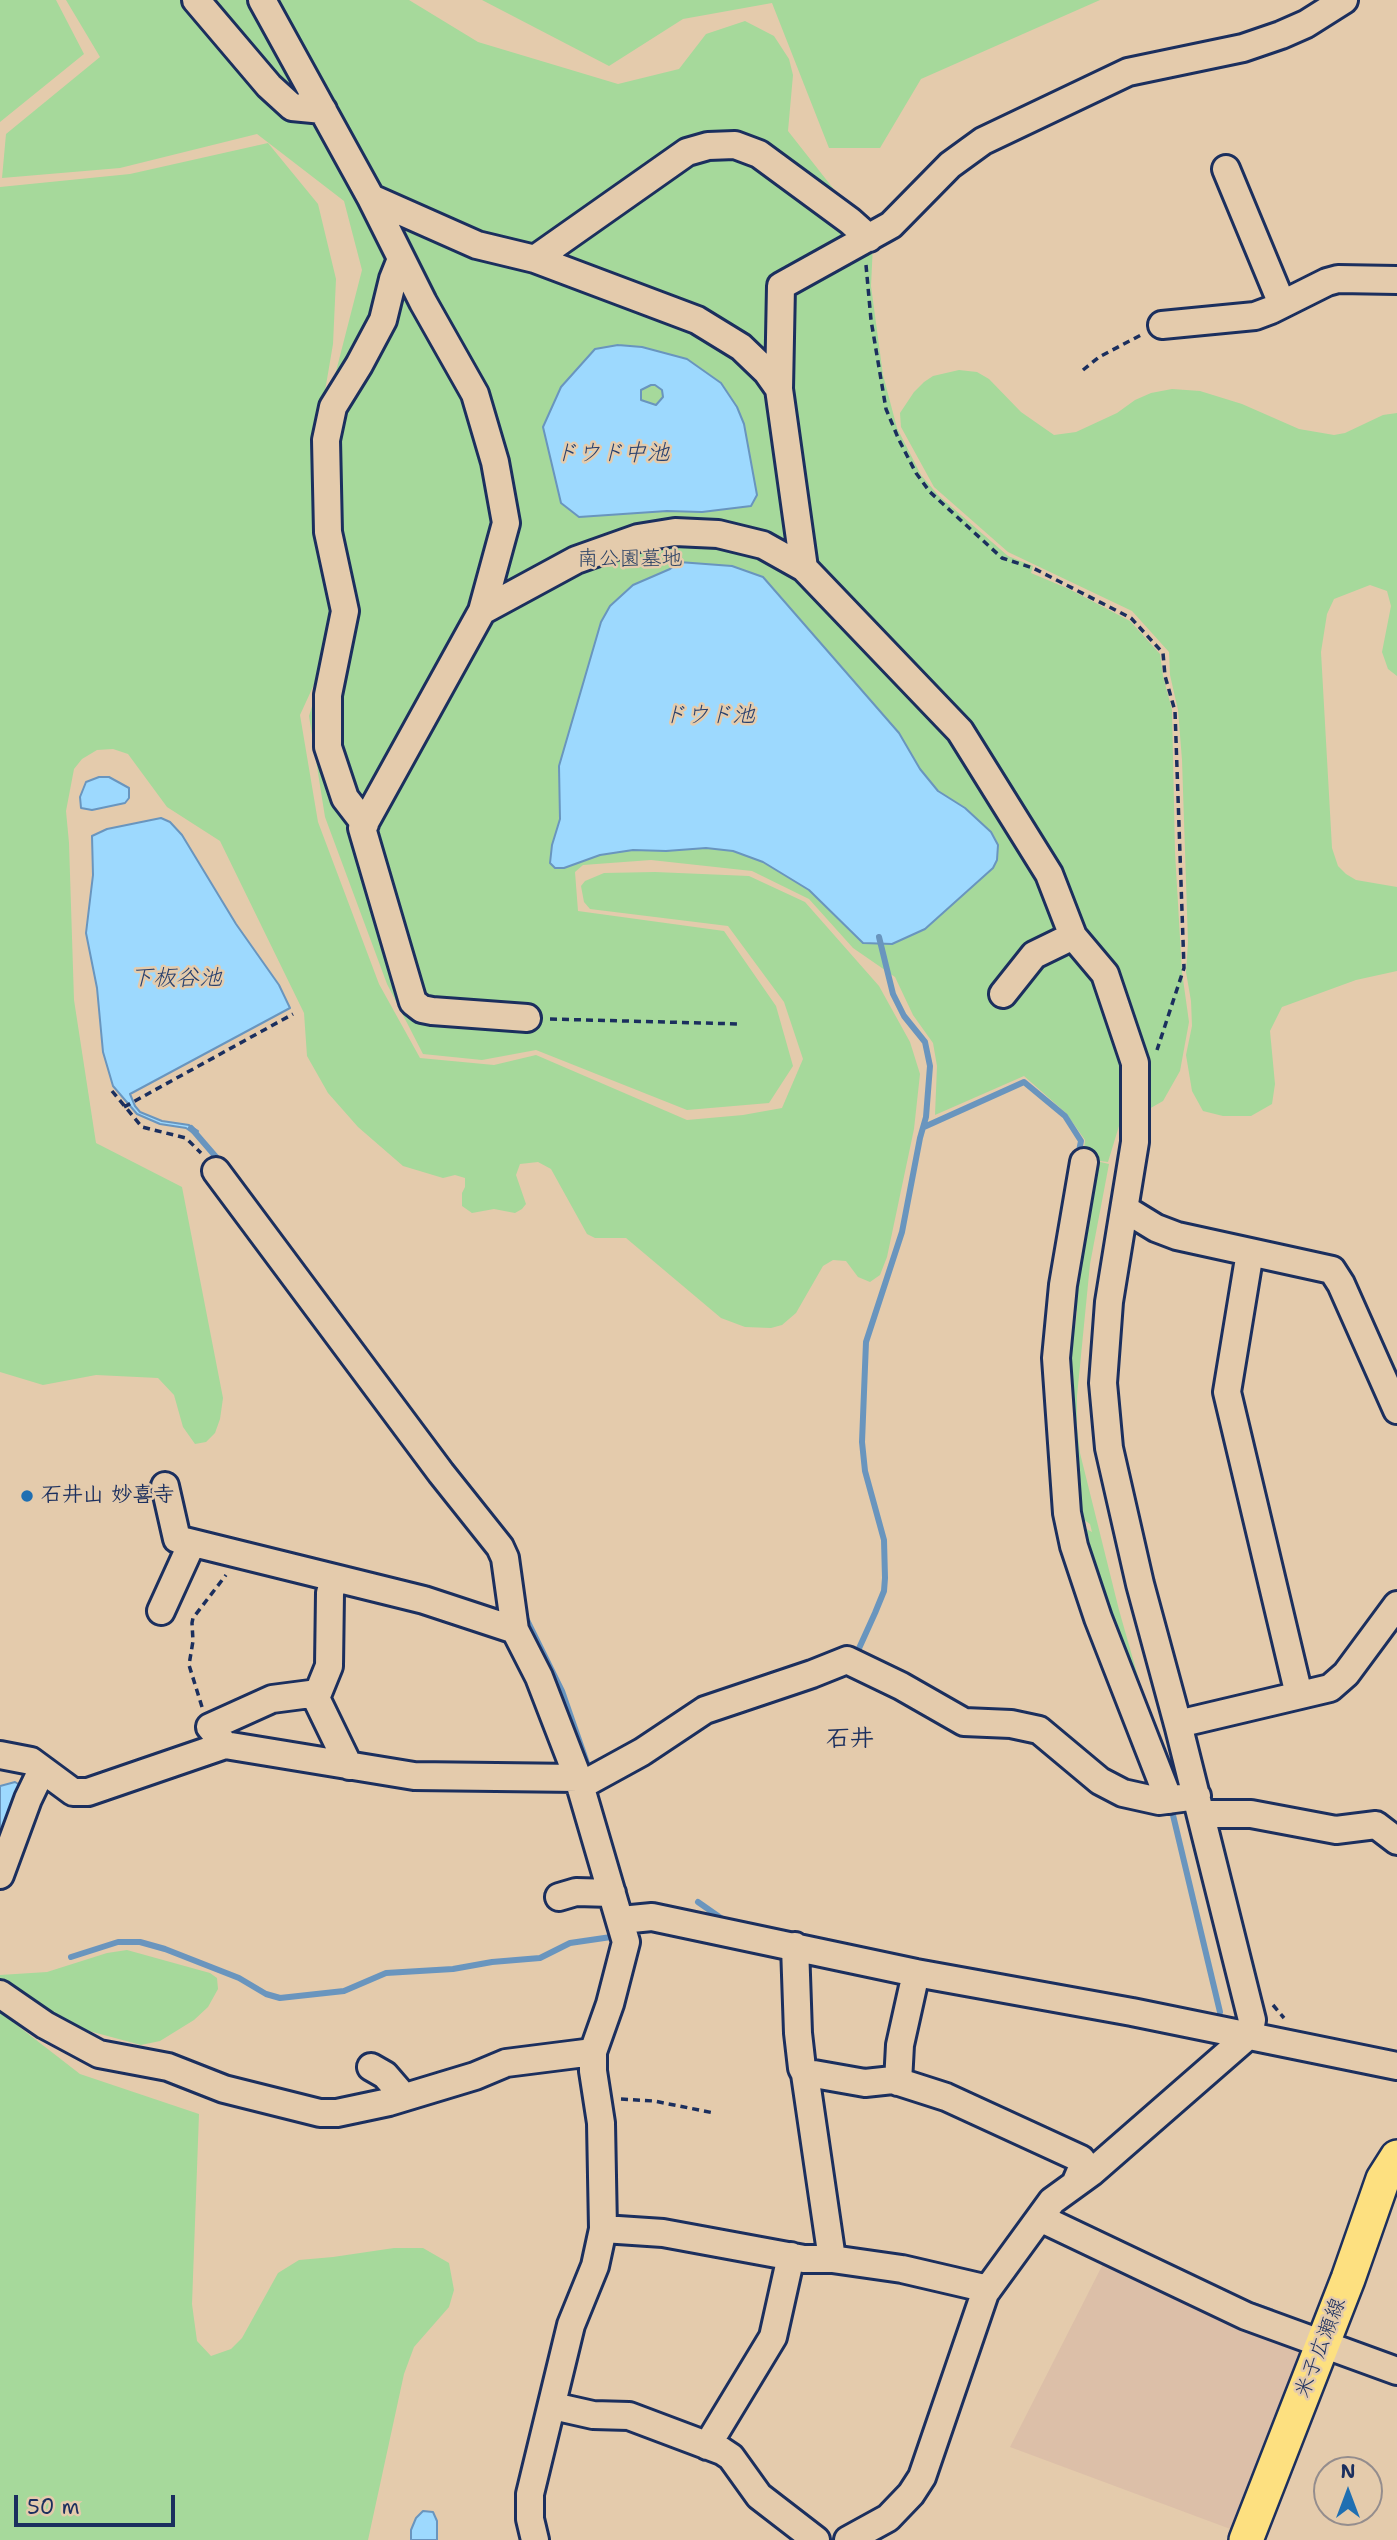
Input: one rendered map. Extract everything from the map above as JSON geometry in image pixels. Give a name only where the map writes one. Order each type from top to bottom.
[{"type":"main road","name":"米子広瀬線","points":[[1247,2540],[1348,2279],[1383,2179],[1397,2157]]},
{"type":"street","points":[[196,0],[270,86],[292,107],[323,110]]},
{"type":"street","points":[[261,0],[371,198],[422,302],[475,394],[495,462],[506,523],[482,611],[362,828],[414,1002],[422,1009],[432,1011],[527,1018]]},
{"type":"street","points":[[804,568],[779,389],[782,285],[891,225],[950,165],[983,141],[1017,123],[1128,72],[1243,48],[1281,36],[1344,0]]},
{"type":"street","points":[[535,259],[687,152],[708,146],[735,145],[759,154],[850,221],[867,239]]},
{"type":"street","points":[[1226,169],[1282,304]]},
{"type":"street","points":[[371,198],[477,245],[535,259],[697,320],[741,348],[767,372],[779,389]]},
{"type":"street","points":[[365,824],[345,798],[328,747],[328,695],[345,611],[328,532],[326,440],[333,407],[383,320],[401,259]]},
{"type":"street","points":[[1162,325],[1255,316],[1327,282],[1355,278],[1397,280]]},
{"type":"street","points":[[482,611],[576,561],[638,538],[675,532],[718,534],[763,545],[804,568],[960,731],[1049,874],[1073,936],[1105,974],[1135,1063],[1135,1142],[1109,1302],[1102,1383],[1109,1448],[1136,1572],[1199,1805],[1252,2020],[1249,2035],[1092,2172],[1052,2200],[988,2289],[922,2477],[911,2494],[888,2518],[848,2540]]},
{"type":"street","points":[[1003,994],[1034,955],[1073,936]]},
{"type":"street","points":[[1084,1162],[1063,1285],[1056,1357],[1067,1513],[1074,1546],[1098,1618],[1169,1800]]},
{"type":"street","points":[[215,1171],[500,1547],[505,1558],[515,1630],[540,1677],[579,1782],[621,1920],[626,1942],[610,2004],[593,2052],[601,2123],[603,2229],[595,2266],[571,2325],[530,2494],[530,2519],[535,2540]]},
{"type":"street","points":[[1125,1209],[1177,1236],[1332,1270],[1341,1284],[1397,1410]]},
{"type":"street","points":[[1250,1252],[1227,1392],[1299,1695]]},
{"type":"street","points":[[161,1611],[184,1541],[165,1486]]},
{"type":"street","points":[[184,1541],[424,1600],[515,1630]]},
{"type":"street","points":[[334,1578],[330,1593],[329,1666],[327,1677],[316,1698],[349,1766]]},
{"type":"street","points":[[1178,1724],[1330,1688],[1346,1675],[1397,1605]]},
{"type":"street","points":[[217,1736],[349,1766],[414,1776],[579,1782],[642,1752],[705,1710],[811,1675],[847,1660],[901,1686],[964,1722],[1011,1724],[1039,1730],[1100,1781],[1123,1793],[1148,1800],[1169,1800],[1336,1830],[1376,1825],[1397,1841]]},
{"type":"street","points":[[0,1755],[31,1761],[73,1792],[88,1792],[217,1736],[272,1699],[318,1693]]},
{"type":"street","points":[[0,1875],[28,1799],[42,1770]]},
{"type":"street","points":[[559,1898],[576,1892],[612,1893]]},
{"type":"street","points":[[621,1920],[652,1917],[916,1973],[1249,2035],[1397,2066]]},
{"type":"street","points":[[795,1946],[802,2068],[832,2259]]},
{"type":"street","points":[[895,2081],[916,1973]]},
{"type":"street","points":[[0,1994],[45,2025],[99,2054],[168,2067],[224,2089],[320,2113],[337,2113],[404,2097],[475,2076],[506,2063],[593,2052]]},
{"type":"street","points":[[371,2067],[385,2075],[404,2097]]},
{"type":"street","points":[[805,2074],[865,2083],[895,2081],[946,2097],[1081,2158],[1084,2163],[1075,2184]]},
{"type":"street","points":[[1040,2218],[1246,2316],[1397,2371]]},
{"type":"street","points":[[603,2229],[663,2233],[790,2256],[902,2269],[988,2289]]},
{"type":"street","points":[[707,2446],[773,2337],[790,2256]]},
{"type":"street","points":[[553,2406],[593,2415],[629,2416],[731,2457],[759,2497],[816,2540]]},
{"type":"path","points":[[867,239],[871,320],[886,409],[916,473],[930,492],[1002,558],[1033,568],[1131,618],[1163,653],[1165,676],[1175,711],[1184,968],[1154,1055]]},
{"type":"path","points":[[1083,370],[1134,338],[1162,325]]},
{"type":"path","points":[[124,1107],[293,1014]]},
{"type":"path","points":[[527,1018],[740,1024]]},
{"type":"path","points":[[112,1091],[142,1127],[186,1139],[195,1145],[215,1171]]},
{"type":"path","points":[[217,1736],[193,1684],[189,1665],[193,1641],[192,1623],[193,1618],[224,1579],[235,1554]]},
{"type":"path","points":[[1269,2000],[1289,2022]]},
{"type":"path","points":[[597,2098],[654,2101],[714,2113]]},
{"type":"shaded area","points":[[1106,2258],[1306,2342],[1262,2447],[1233,2530],[1010,2447]]},
{"type":"green space","points":[[0,0],[56,0],[84,54],[0,122]]},
{"type":"green space","name":"南公園墓地","points":[[66,0],[409,0],[478,42],[618,84],[679,69],[706,34],[745,21],[774,36],[789,59],[793,75],[788,131],[836,192],[874,223],[871,286],[883,375],[897,428],[921,475],[938,495],[1008,556],[1033,566],[1031,573],[1069,589],[1130,621],[1160,654],[1172,710],[1175,852],[1182,972],[1189,1022],[1180,1071],[1163,1101],[1119,1126],[1108,1162],[1092,1160],[1109,1164],[1090,1264],[1077,1396],[1077,1427],[1080,1453],[1119,1610],[1162,1761],[1072,1521],[1092,1532],[1090,1524],[1080,1517],[1075,1499],[1081,1484],[1078,1471],[1069,1492],[1067,1298],[1075,1327],[1077,1312],[1068,1290],[1085,1140],[1066,1113],[1024,1076],[935,1115],[937,1066],[933,1043],[913,1015],[895,977],[853,948],[809,899],[752,871],[651,860],[583,865],[575,872],[578,911],[724,931],[776,1006],[793,1066],[769,1103],[687,1110],[536,1050],[482,1060],[423,1054],[387,984],[325,817],[309,716],[328,654],[300,715],[318,822],[379,984],[420,1058],[494,1065],[536,1055],[687,1120],[782,1108],[803,1059],[784,1002],[728,926],[590,909],[584,902],[581,886],[585,881],[604,873],[749,876],[805,902],[879,986],[910,1042],[920,1074],[914,1129],[887,1257],[880,1275],[870,1282],[858,1277],[846,1261],[833,1260],[823,1266],[796,1313],[782,1325],[771,1328],[745,1327],[721,1318],[626,1238],[595,1238],[587,1234],[551,1169],[538,1162],[520,1164],[516,1175],[526,1204],[522,1209],[515,1213],[494,1209],[472,1213],[462,1206],[465,1178],[455,1175],[443,1178],[403,1166],[358,1127],[328,1093],[307,1056],[304,1013],[220,841],[167,807],[128,754],[113,749],[97,750],[82,759],[74,769],[66,811],[74,1000],[96,1143],[182,1187],[223,1398],[220,1419],[215,1433],[206,1442],[195,1444],[183,1427],[174,1395],[158,1378],[96,1375],[43,1385],[0,1372],[0,187],[130,174],[268,143],[318,204],[336,279],[333,344],[316,444],[318,554],[335,631],[331,391],[362,270],[344,201],[257,134],[120,168],[2,178],[6,134],[100,57]]},
{"type":"green space","points":[[482,0],[1100,0],[921,79],[880,148],[829,148],[772,3],[683,19],[609,66]]},
{"type":"green space","points":[[959,370],[977,372],[989,379],[1021,412],[1054,435],[1076,432],[1117,413],[1135,400],[1151,393],[1172,389],[1200,391],[1242,404],[1299,429],[1334,435],[1345,433],[1383,415],[1397,413],[1397,676],[1388,669],[1382,652],[1391,606],[1387,591],[1370,585],[1334,599],[1327,614],[1321,652],[1332,848],[1338,866],[1356,880],[1397,887],[1397,971],[1356,980],[1282,1007],[1270,1031],[1275,1084],[1272,1104],[1251,1116],[1223,1116],[1203,1111],[1192,1091],[1186,1055],[1192,1026],[1186,972],[1188,942],[1182,760],[1169,652],[1132,611],[1008,552],[934,487],[901,427],[900,413],[924,382],[933,376]]},
{"type":"green space","points":[[127,1950],[210,1973],[217,1978],[218,1989],[208,2007],[194,2020],[160,2041],[141,2045],[89,2031],[12,1993],[0,1983],[0,1975],[47,1972],[107,1953]]},
{"type":"green space","points":[[0,2012],[80,2074],[199,2114],[192,2304],[197,2341],[211,2356],[231,2349],[242,2338],[278,2273],[299,2260],[394,2248],[423,2248],[449,2263],[454,2290],[449,2307],[414,2347],[404,2374],[368,2540],[0,2540]]},
{"type":"water","name":"ドウド中池","points":[[618,345],[642,347],[687,359],[721,383],[737,407],[744,424],[757,495],[751,506],[702,512],[667,511],[579,517],[561,503],[543,427],[561,387],[595,349]],"holes":[[[655,385],[662,390],[663,397],[656,405],[641,400],[641,390]]]},
{"type":"water","name":"ドウド池","points":[[679,562],[732,566],[763,577],[899,733],[920,769],[938,791],[965,808],[991,832],[998,845],[997,860],[993,868],[925,929],[892,944],[863,943],[809,890],[763,862],[733,851],[706,848],[633,850],[600,855],[564,868],[555,868],[550,863],[560,819],[559,766],[601,622],[610,606],[633,585],[670,569]]},
{"type":"water","points":[[99,777],[109,777],[129,788],[129,798],[125,803],[92,810],[81,808],[80,797],[86,782]]},
{"type":"water","name":"下板谷池","points":[[161,818],[170,822],[182,835],[236,924],[279,985],[290,1008],[130,1094],[140,1112],[162,1121],[189,1125],[198,1131],[196,1135],[186,1128],[160,1124],[137,1114],[113,1086],[103,1052],[97,988],[86,933],[93,875],[92,836],[107,829]]},
{"type":"water","points":[[15,1782],[20,1785],[0,1852],[0,1786]]},
{"type":"water","points":[[423,2511],[433,2512],[437,2521],[437,2540],[411,2540],[411,2530],[416,2518]]},
{"type":"waterway","points":[[856,1655],[884,1591],[885,1578],[884,1540],[865,1471],[862,1442],[866,1342],[902,1232],[926,1117],[930,1066],[925,1042],[904,1016],[893,994],[879,937]]},
{"type":"waterway","points":[[924,1127],[1024,1082],[1065,1116],[1081,1141],[1078,1156]]},
{"type":"waterway","points":[[191,1128],[223,1165]]},
{"type":"waterway","points":[[443,1455],[511,1541],[518,1559]]},
{"type":"waterway","points":[[526,1618],[562,1691],[588,1766],[597,1763]]},
{"type":"waterway","points":[[1172,1811],[1220,2012]]},
{"type":"waterway","points":[[698,1902],[728,1923]]},
{"type":"waterway","points":[[71,1957],[118,1942],[140,1942],[239,1978],[266,1994],[280,1998],[344,1991],[386,1973],[453,1969],[540,1958],[570,1943],[611,1937],[610,1931]]},
{"type":"waterway","points":[[1245,2302],[1271,2311]]},
{"type":"place","name":"石井山 妙喜寺","points":[[27,1496]]},
{"type":"district","name":"石井","points":[[850,1740]]}]
